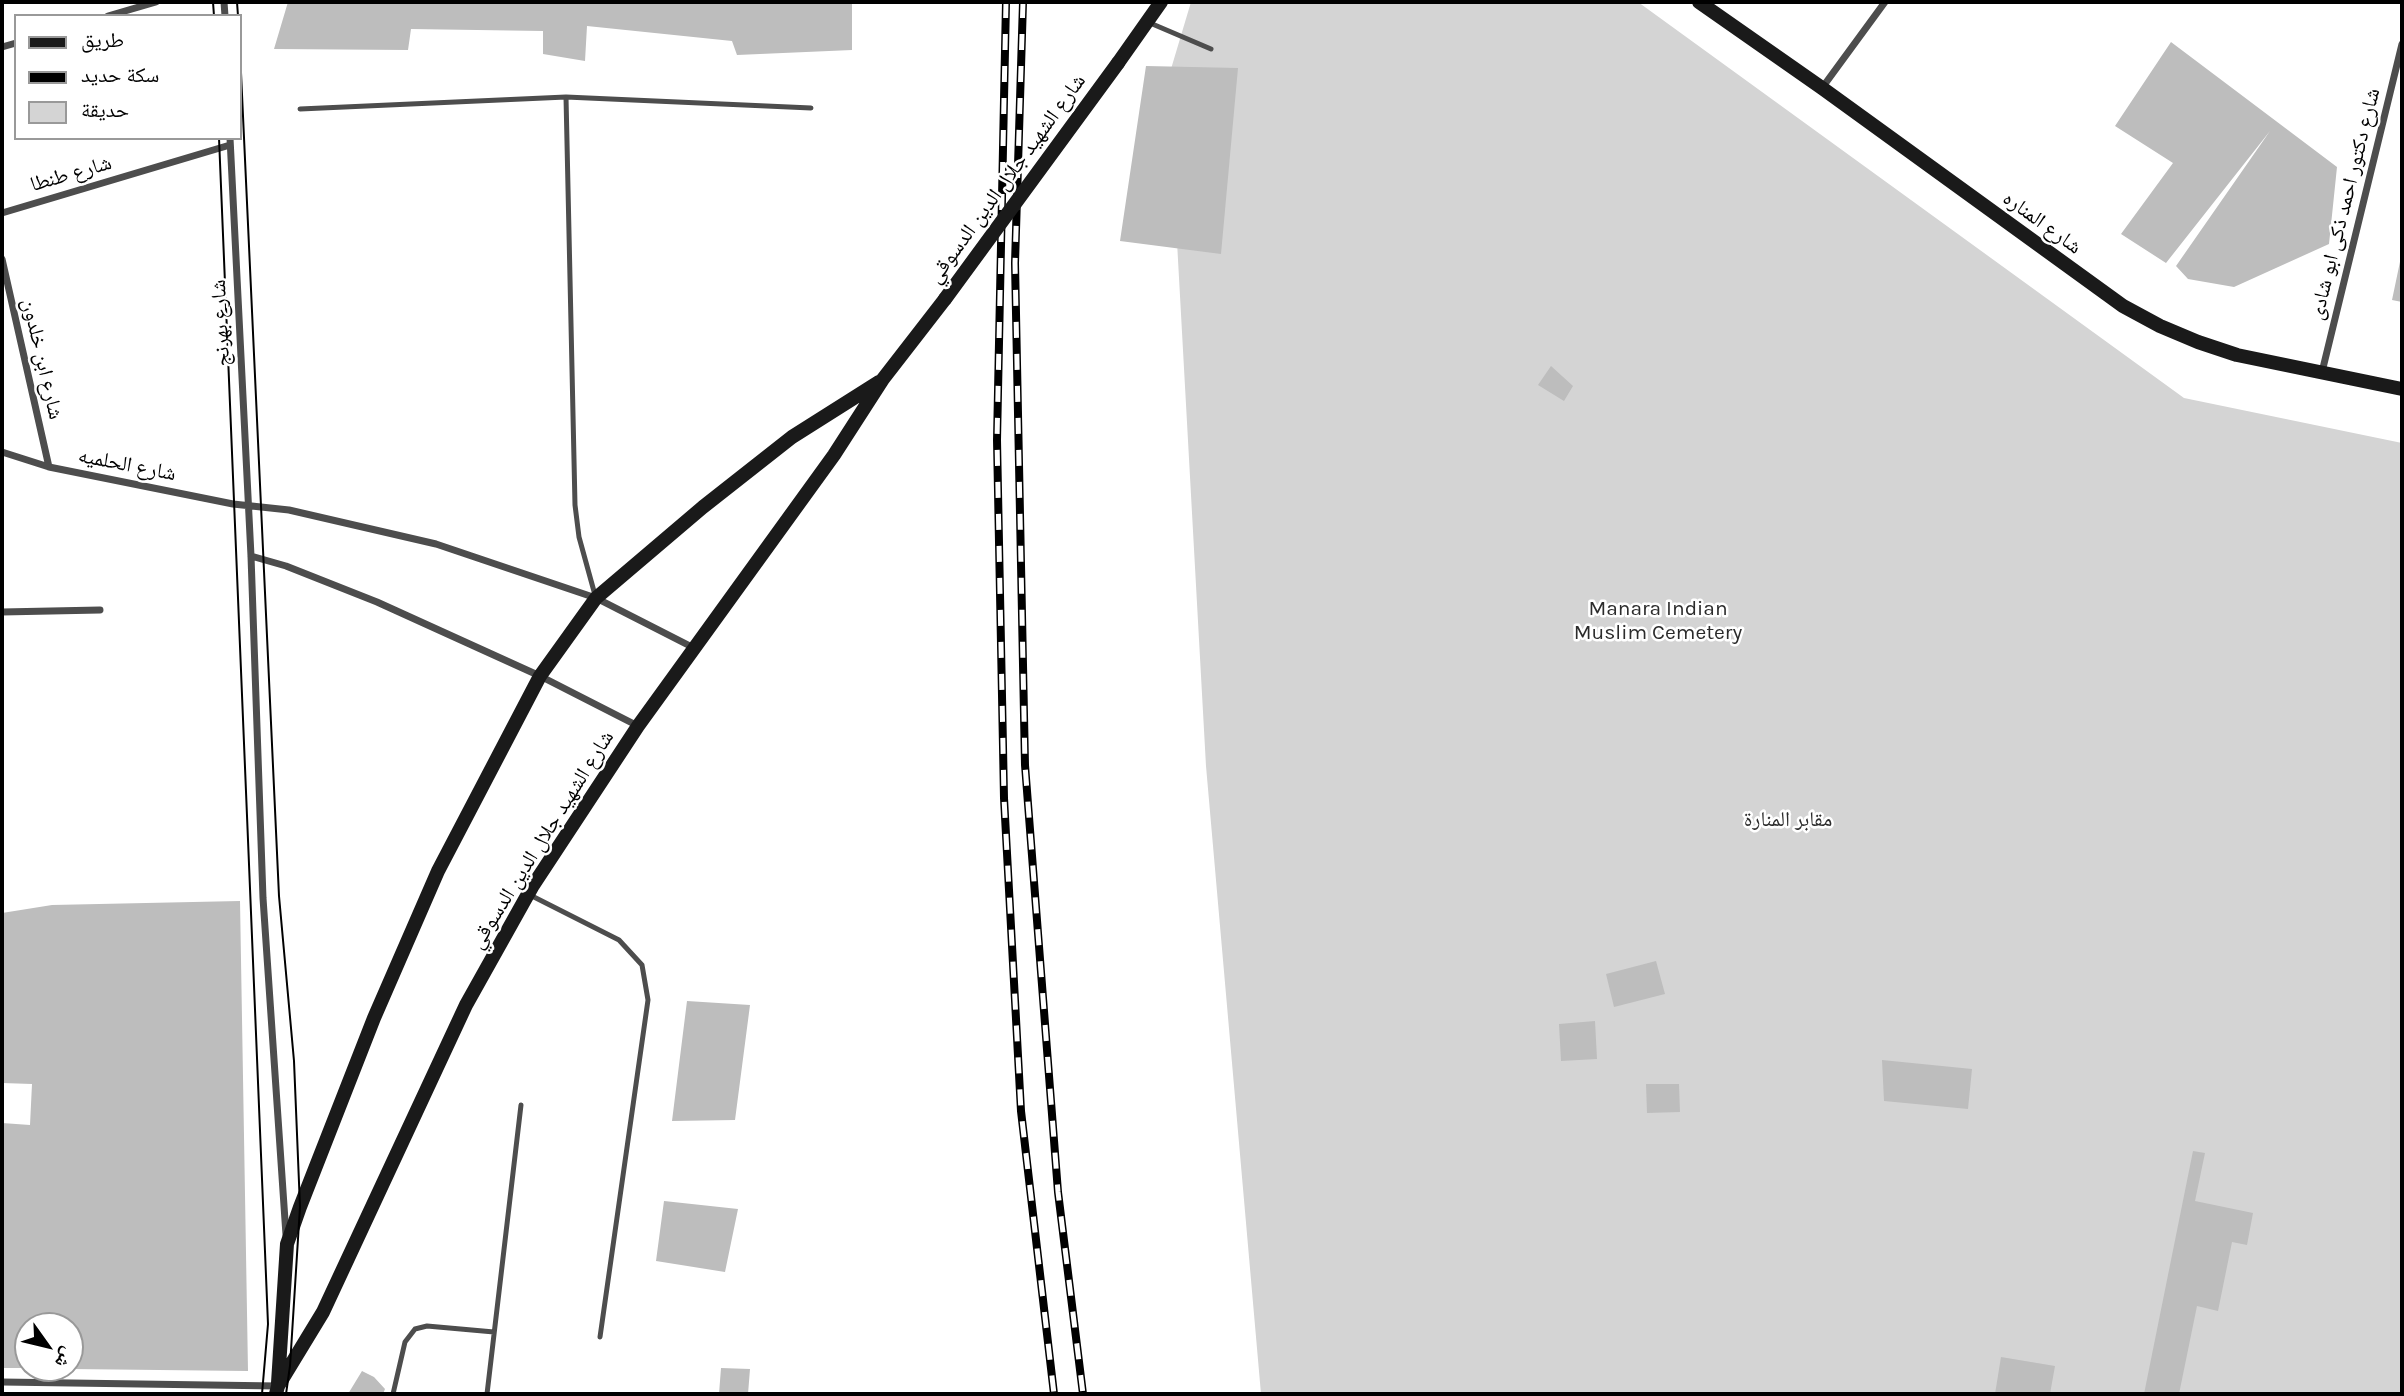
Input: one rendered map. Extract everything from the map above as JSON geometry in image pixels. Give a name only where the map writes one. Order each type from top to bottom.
[{"type":"main road","name":"شارع الشهيد جلال الدين الدسوقي","points":[[277,1390],[323,1312],[466,1005],[528,894],[638,726],[834,454],[883,379],[945,299],[1161,2]]},
{"type":"main road","name":"شارع المناره","points":[[1699,2],[2123,306],[2160,326],[2237,355],[2402,389]]},
{"type":"main road","name":"شارع الشهيد جلال الدين الدسوقي","points":[[277,1390],[287,1244],[373,1017],[433,883],[540,676],[596,598],[792,437],[883,379]]},
{"type":"street","points":[[115,14],[156,2]]},
{"type":"street","points":[[1822,88],[1885,2]]},
{"type":"street","name":"شارع دكتور احمد ذكى ابو شادى","points":[[2322,373],[2402,44]]},
{"type":"street","name":"شارع طنطا","points":[[2,213],[230,142]]},
{"type":"street","name":"شارع بهرنج","points":[[230,142],[251,556],[264,898],[287,1244]]},
{"type":"street","name":"شارع ابن خلدون","points":[[2,259],[49,467]]},
{"type":"street","name":"شارع الحلميه","points":[[2,452],[49,467],[247,506],[289,510],[436,544],[596,598],[694,648]]},
{"type":"street","points":[[251,556],[286,566],[377,602],[540,676],[638,726]]},
{"type":"street","points":[[2,612],[100,610]]},
{"type":"street","points":[[2,1382],[277,1390]]},
{"type":"lane","points":[[1147,22],[1211,49]]},
{"type":"lane","points":[[300,109],[566,97],[811,108]]},
{"type":"lane","points":[[566,97],[575,505],[586,568],[596,598]]},
{"type":"lane","points":[[528,894],[619,940],[642,965],[648,1000],[600,1337]]},
{"type":"lane","points":[[487,1394],[521,1105]]},
{"type":"lane","points":[[393,1394],[405,1342],[415,1329],[426,1326],[494,1332]]},
{"type":"green space","name":"مقابر المنارة","points":[[1191,2],[1638,2],[2184,398],[2402,443],[2402,1394],[1261,1394],[1206,766],[1168,79]]},
{"type":"building","points":[[288,2],[852,2],[852,50],[737,55],[732,41],[587,26],[585,61],[543,54],[543,31],[411,29],[408,50],[274,49]]},
{"type":"building","points":[[2171,42],[2337,167],[2329,244],[2234,287],[2188,279],[2176,266],[2270,131],[2166,263],[2121,234],[2173,163],[2115,126]]},
{"type":"building","points":[[1146,66],[1238,68],[1221,254],[1120,241]]},
{"type":"building","points":[[2402,257],[2402,302],[2392,300]]},
{"type":"building","points":[[1551,366],[1573,386],[1564,401],[1538,385]]},
{"type":"building","points":[[240,901],[248,1371],[84,1369],[84,1312],[14,1312],[14,1368],[2,1368],[2,1123],[30,1125],[32,1084],[2,1083],[2,913],[52,905]]},
{"type":"building","points":[[1656,961],[1665,994],[1614,1007],[1606,974]]},
{"type":"building","points":[[687,1001],[750,1005],[735,1120],[672,1121]]},
{"type":"building","points":[[1595,1021],[1597,1059],[1561,1061],[1559,1024]]},
{"type":"building","points":[[1882,1060],[1972,1069],[1968,1109],[1884,1101]]},
{"type":"building","points":[[1646,1084],[1679,1084],[1680,1112],[1647,1113]]},
{"type":"building","points":[[2193,1151],[2205,1153],[2195,1201],[2253,1213],[2247,1245],[2232,1242],[2218,1311],[2197,1306],[2179,1394],[2144,1394]]},
{"type":"building","points":[[664,1201],[738,1209],[725,1272],[656,1261]]},
{"type":"building","points":[[2001,1357],[2055,1366],[2050,1394],[1995,1394]]},
{"type":"building","points":[[721,1368],[750,1369],[748,1394],[719,1394]]},
{"type":"building","points":[[362,1371],[374,1377],[385,1389],[383,1394],[348,1394]]},
{"type":"tram line","points":[[213,2],[214,14]]},
{"type":"tram line","points":[[237,2],[238,14]]},
{"type":"tram line","points":[[242,94],[279,896],[294,1061],[300,1207],[286,1394]]},
{"type":"tram line","points":[[219,140],[268,1324],[262,1394]]},
{"type":"railway","points":[[1006,2],[997,440],[1004,798],[1021,1111],[1054,1394]]},
{"type":"railway","points":[[1023,2],[1015,263],[1025,765],[1058,1192],[1083,1394]]},
{"type":"park label","name":"Manara Indian Muslim Cemetery","points":[[1658,621]]}]
